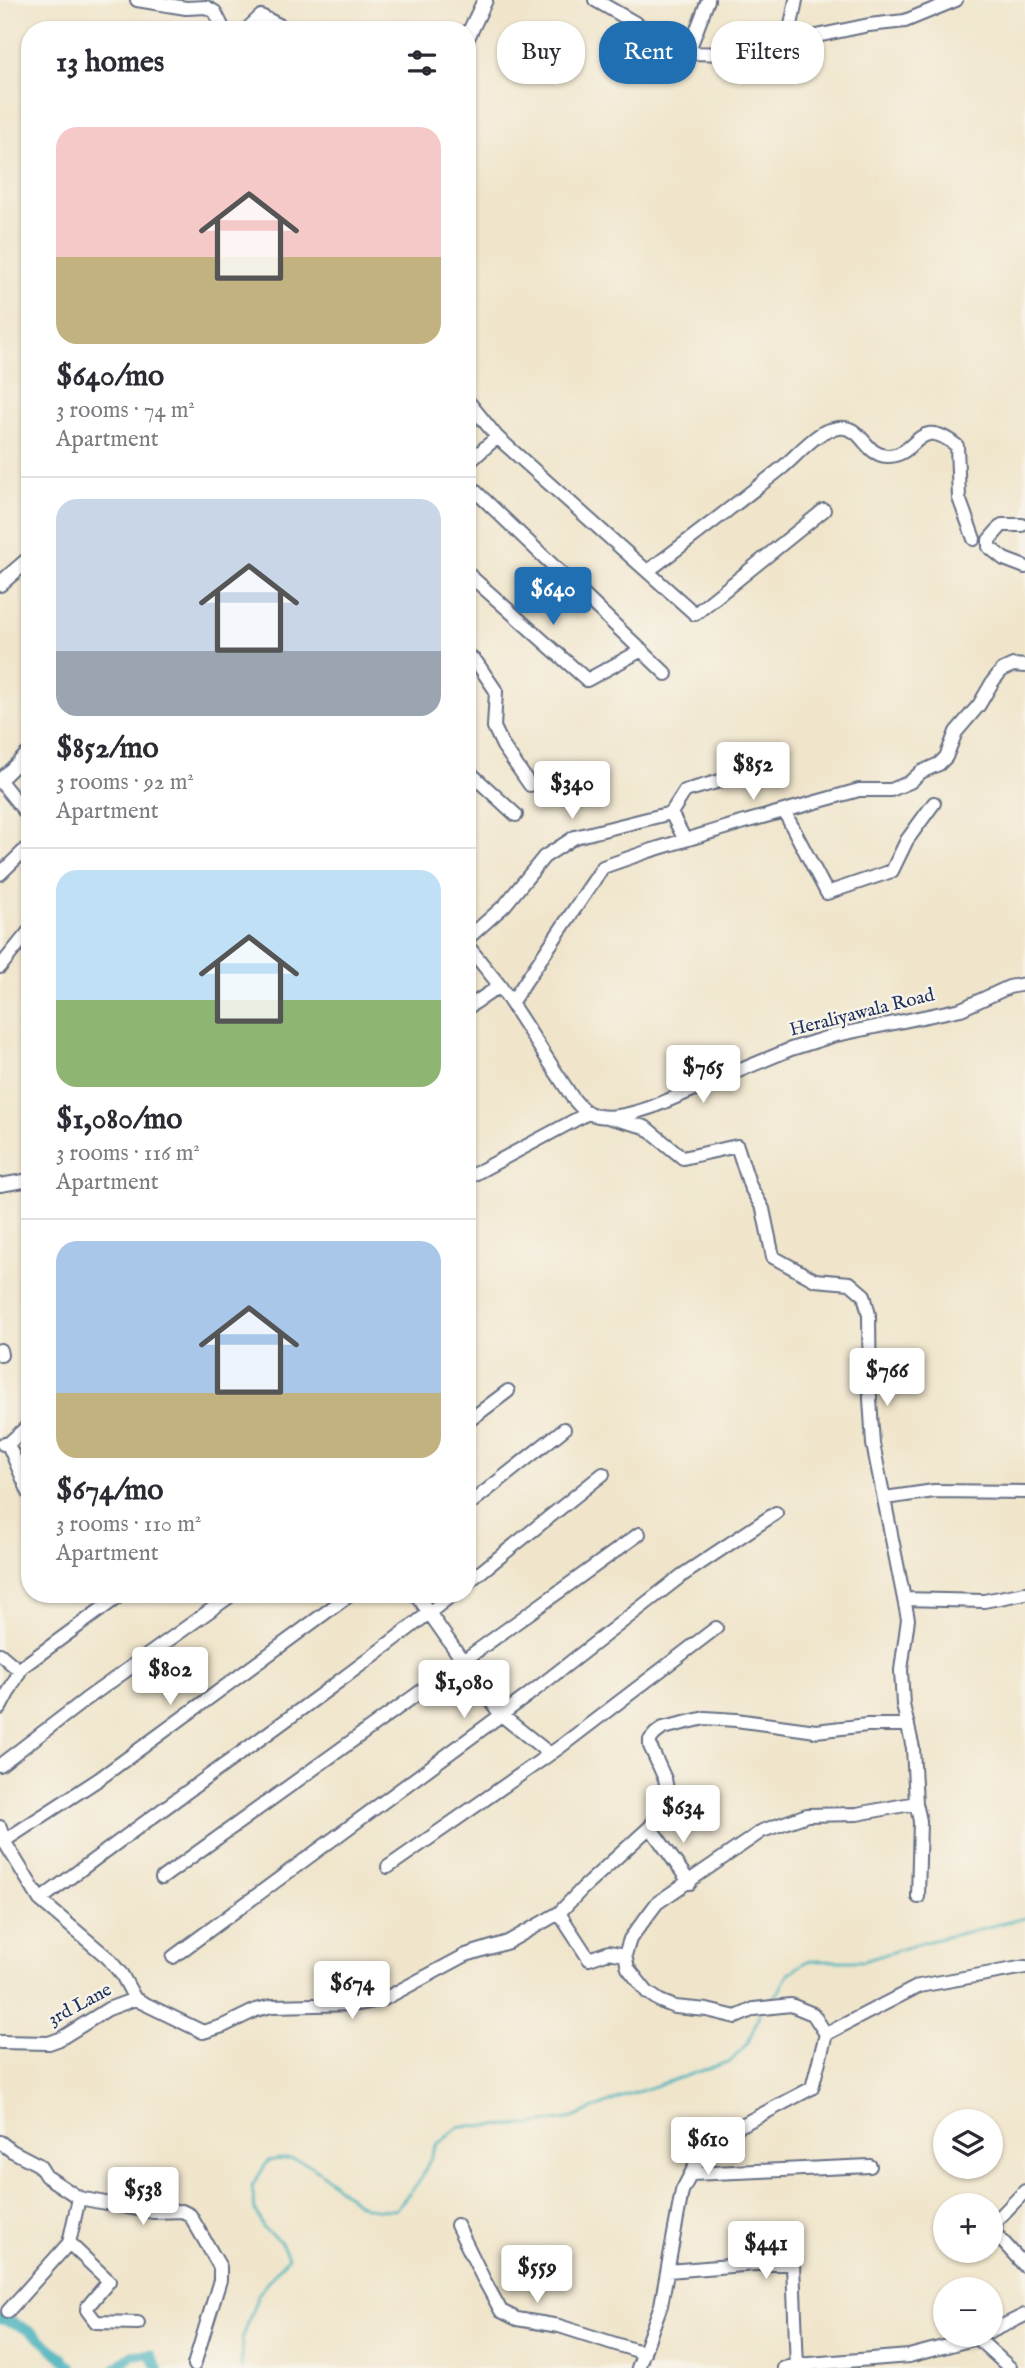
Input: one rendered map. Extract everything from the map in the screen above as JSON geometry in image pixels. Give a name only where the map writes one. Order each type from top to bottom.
[{"type":"main road","points":[[475,21],[485,0]]},
{"type":"main road","points":[[0,584],[21,566]]},
{"type":"street","points":[[137,0],[186,8],[206,7],[215,12],[220,21]]},
{"type":"street","points":[[595,0],[632,21]]},
{"type":"street","points":[[697,29],[708,0]]},
{"type":"street","points":[[792,21],[796,0]]},
{"type":"street","points":[[824,34],[905,21],[956,0]]},
{"type":"street","points":[[256,21],[261,16],[271,21]]},
{"type":"street","points":[[476,411],[497,437],[695,614],[824,510]]},
{"type":"street","points":[[648,571],[824,432],[843,427],[858,434],[870,451],[888,456],[900,452],[929,433],[943,435],[957,446],[959,498],[974,539]]},
{"type":"street","points":[[476,454],[497,437]]},
{"type":"street","points":[[476,492],[666,674]]},
{"type":"street","points":[[1022,525],[1002,525],[989,540],[989,547],[1004,559],[1025,566]]},
{"type":"street","points":[[476,581],[587,680],[642,650]]},
{"type":"street","points":[[476,662],[496,691],[494,727],[503,746],[530,785]]},
{"type":"street","points":[[511,1003],[603,867],[684,840],[859,790],[891,790],[910,782],[946,757],[956,732],[979,705],[1002,670],[1013,665],[1025,666]]},
{"type":"street","points":[[21,760],[0,781],[21,807]]},
{"type":"street","points":[[476,778],[516,815]]},
{"type":"street","points":[[476,931],[505,905],[544,857],[575,837],[671,813],[685,791],[720,781]]},
{"type":"street","points":[[784,811],[827,893],[892,871],[906,840],[934,803]]},
{"type":"street","points":[[671,813],[684,840]]},
{"type":"street","points":[[0,874],[21,854]]},
{"type":"street","points":[[0,967],[21,941]]},
{"type":"street","points":[[476,956],[500,986],[572,1097],[588,1113],[476,1173]]},
{"type":"street","name":"Heraliyawala Road","points":[[588,1113],[607,1117],[632,1113],[676,1099],[791,1049],[845,1033],[961,1009],[1009,986],[1025,984]]},
{"type":"street","points":[[476,1002],[500,986]]},
{"type":"street","points":[[607,1117],[646,1127],[683,1158],[737,1146],[750,1186],[763,1209],[773,1257],[815,1280],[850,1283],[864,1295],[871,1336],[870,1399],[873,1444],[908,1619],[901,1670],[903,1705],[913,1748],[916,1803],[920,1821],[918,1898]]},
{"type":"street","points":[[0,1185],[21,1182]]},
{"type":"street","points":[[476,1415],[508,1391]]},
{"type":"street","points":[[476,1499],[564,1429]]},
{"type":"street","points":[[21,1431],[4,1444],[21,1477]]},
{"type":"street","points":[[476,1576],[603,1474]]},
{"type":"street","points":[[885,1499],[934,1491],[1025,1492]]},
{"type":"street","points":[[173,1957],[527,1696],[681,1576],[776,1513]]},
{"type":"street","points":[[162,1878],[388,1716],[462,1659],[639,1534]]},
{"type":"street","points":[[904,1599],[984,1601],[1025,1593]]},
{"type":"street","points":[[0,1708],[22,1667],[109,1603]]},
{"type":"street","points":[[0,1765],[220,1603]]},
{"type":"street","points":[[4,1841],[110,1771],[339,1603]]},
{"type":"street","points":[[422,1603],[500,1714],[550,1754]]},
{"type":"street","points":[[40,1900],[442,1603]]},
{"type":"street","points":[[388,1867],[550,1754],[716,1628]]},
{"type":"street","points":[[0,1654],[20,1671]]},
{"type":"street","points":[[0,1827],[4,1841],[40,1900],[108,1958],[122,1975],[135,1999],[203,2032],[272,2006],[359,2004],[384,1999],[466,1955],[508,1942],[559,1913],[650,1827],[666,1800],[665,1779],[650,1746],[650,1740],[663,1728],[705,1718],[816,1731],[908,1725]]},
{"type":"street","points":[[638,2368],[662,2305],[682,2191],[696,2164],[736,2128],[812,2088],[826,2034],[813,2014],[791,2005],[754,2010],[736,2017],[707,2010],[675,2007],[648,1992],[628,1968],[625,1955],[631,1939],[657,1903],[690,1883],[762,1831],[807,1815],[857,1814],[916,1803]]},
{"type":"street","points":[[650,1827],[690,1883]]},
{"type":"street","points":[[559,1913],[589,1959],[609,1952],[625,1955]]},
{"type":"street","points":[[826,2034],[919,1986],[1025,1967]]},
{"type":"street","name":"3rd Lane","points":[[0,2042],[49,2043],[108,2009],[135,1999]]},
{"type":"street","points":[[0,2142],[38,2165],[46,2176],[79,2198],[153,2212],[182,2211],[190,2215],[220,2267],[220,2280],[194,2365]]},
{"type":"street","points":[[691,2174],[870,2165]]},
{"type":"street","points":[[1025,2191],[996,2221],[995,2233],[1025,2266]]},
{"type":"street","points":[[8,2311],[69,2243],[79,2198]]},
{"type":"street","points":[[457,2225],[501,2311],[517,2319],[559,2326],[643,2353]]},
{"type":"street","points":[[69,2243],[109,2281],[88,2306],[96,2322],[138,2323]]},
{"type":"street","points":[[668,2271],[755,2264],[793,2264],[793,2367],[909,2356],[941,2347]]},
{"type":"street","points":[[1003,2326],[1025,2315]]},
{"type":"street","points":[[991,2347],[1010,2368]]},
{"type":"waterway","points":[[766,2003],[778,1993],[788,1974],[807,1961],[864,1961],[921,1943],[1025,1918]]},
{"type":"waterway","points":[[241,2368],[242,2340],[258,2294],[288,2257],[281,2242],[264,2229],[255,2210],[252,2186],[268,2161],[298,2160],[320,2172],[366,2208],[395,2210],[421,2179],[436,2146],[460,2126],[531,2125],[573,2118],[619,2098],[731,2061],[748,2043],[760,2012]]},
{"type":"waterway","points":[[0,2319],[30,2332],[73,2368]]},
{"type":"waterway","points":[[115,2368],[133,2355],[150,2354],[158,2368]]}]
